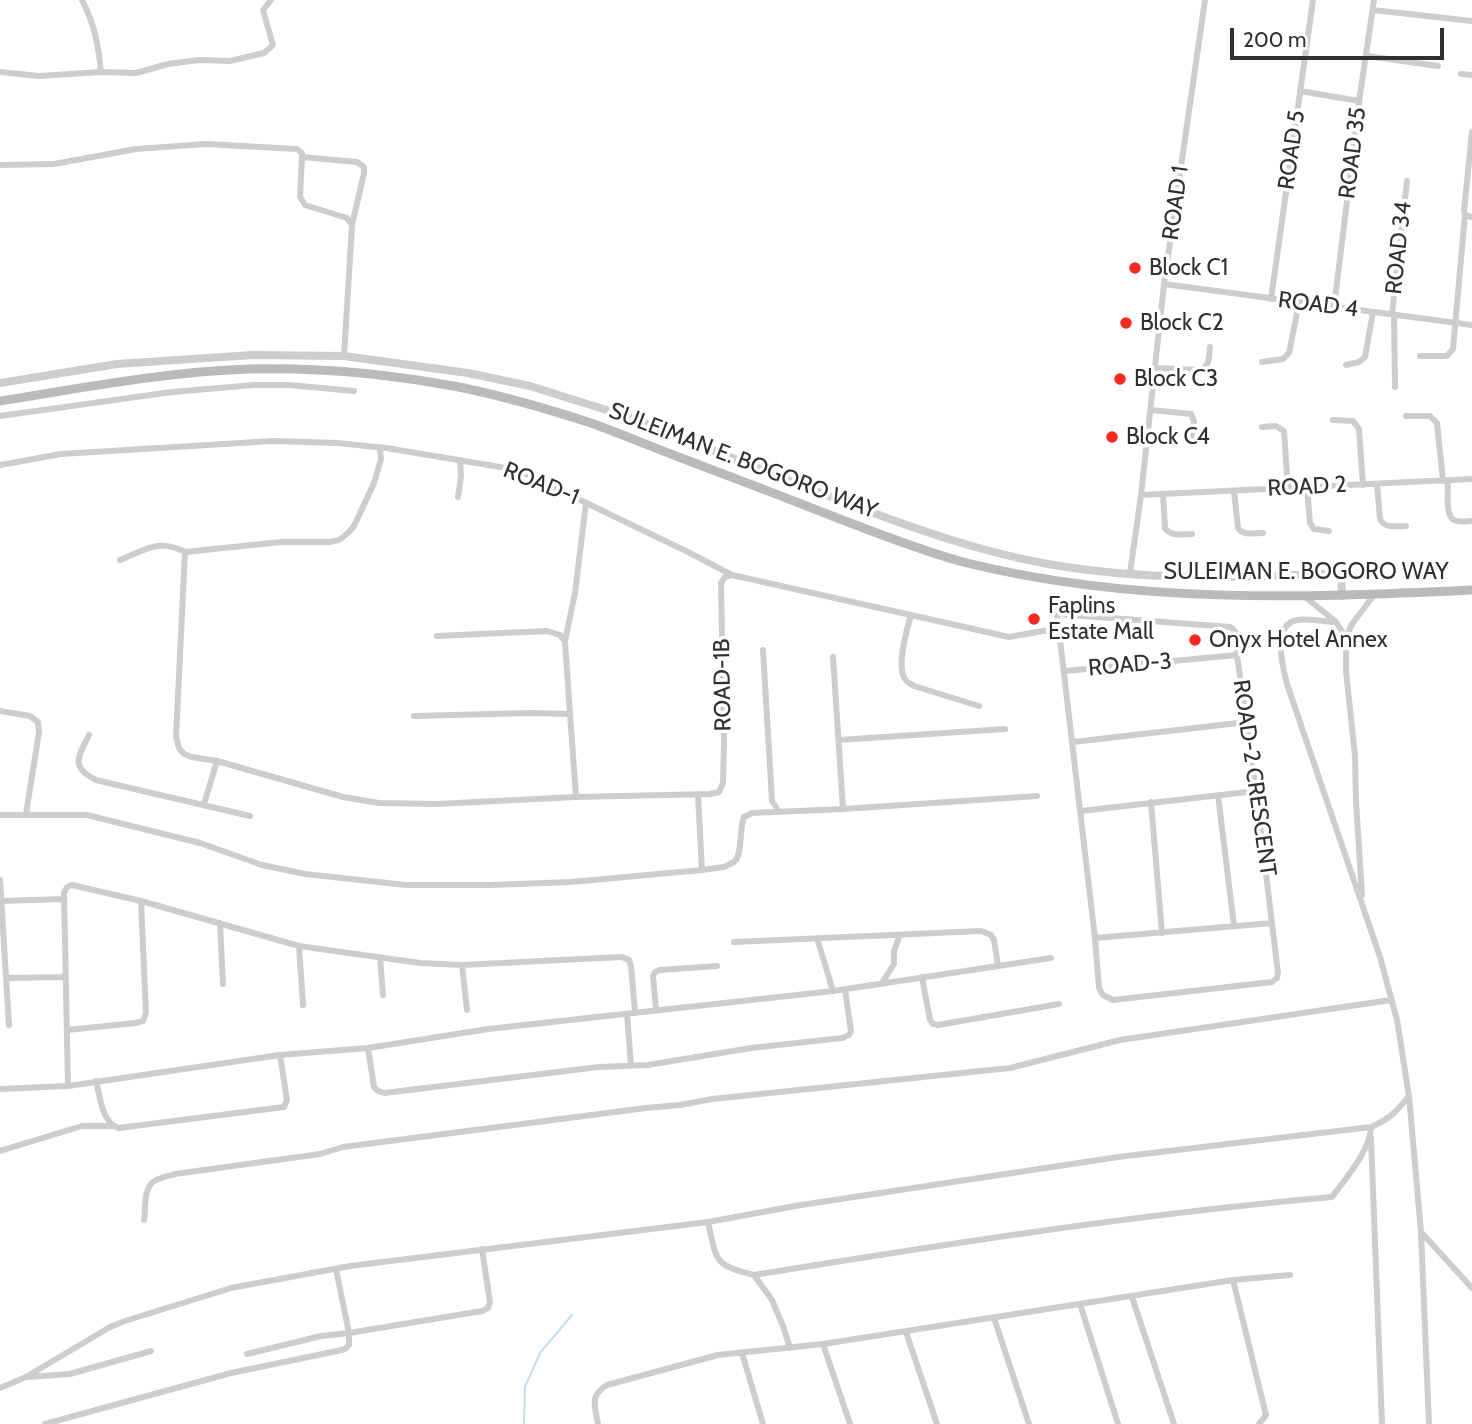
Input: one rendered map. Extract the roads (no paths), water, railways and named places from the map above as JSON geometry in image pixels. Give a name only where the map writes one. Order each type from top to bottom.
[{"type":"main road","name":"SULEIMAN E. BOGORO WAY","points":[[0,401],[164,377],[247,369],[306,370],[400,378],[461,387],[594,424],[930,552],[1044,579],[1100,587],[1211,595],[1342,596],[1472,590]]},
{"type":"street","points":[[82,0],[94,27],[101,72]]},
{"type":"street","points":[[0,72],[38,76],[136,72],[168,64],[198,60],[230,61],[264,53],[273,45],[263,10],[271,0]]},
{"type":"street","name":"ROAD 1","points":[[1130,573],[1164,284],[1205,0]]},
{"type":"street","name":"ROAD 5","points":[[1271,299],[1313,0]]},
{"type":"street","name":"ROAD 35","points":[[1334,307],[1374,0]]},
{"type":"street","points":[[1373,10],[1472,21]]},
{"type":"street","points":[[1367,56],[1438,66]]},
{"type":"street","points":[[1461,74],[1472,75]]},
{"type":"street","points":[[1300,91],[1360,101]]},
{"type":"street","points":[[1420,356],[1447,356],[1453,349],[1469,216],[1464,211],[1472,132]]},
{"type":"street","points":[[0,165],[54,164],[136,149],[206,144],[297,149],[302,152],[302,202],[347,218],[352,225]]},
{"type":"street","points":[[302,157],[357,162],[364,167],[365,173],[352,225],[344,356]]},
{"type":"street","name":"ROAD 34","points":[[1395,387],[1393,314],[1407,181]]},
{"type":"street","points":[[347,218],[354,215]]},
{"type":"street","name":"ROAD 4","points":[[1164,284],[1472,325]]},
{"type":"street","points":[[1262,362],[1283,359],[1289,353],[1299,303]]},
{"type":"street","points":[[1346,365],[1359,362],[1365,356],[1373,312]]},
{"type":"street","points":[[1155,368],[1204,369],[1207,366],[1210,347]]},
{"type":"street","name":"SULEIMAN E. BOGORO WAY","points":[[0,383],[117,364],[253,355],[344,356],[468,373],[530,386],[632,418],[934,535],[1045,564],[1195,577],[1341,573],[1342,596]]},
{"type":"street","points":[[0,416],[172,392],[254,385],[354,391]]},
{"type":"street","points":[[1151,410],[1191,414],[1194,421],[1191,439]]},
{"type":"street","points":[[1406,416],[1430,416],[1437,423],[1448,513],[1451,519],[1456,521],[1472,521]]},
{"type":"street","points":[[1333,420],[1353,421],[1359,429],[1363,485]]},
{"type":"street","points":[[1262,427],[1276,426],[1284,431],[1288,488]]},
{"type":"street","name":"ROAD-1","points":[[0,466],[61,454],[273,441],[374,446],[506,468],[526,474],[732,575],[1009,637],[1060,628]]},
{"type":"street","points":[[120,560],[159,545],[175,547],[184,552],[281,542],[339,540],[354,526],[369,494],[381,459],[380,449]]},
{"type":"street","points":[[458,497],[460,460]]},
{"type":"street","name":"ROAD 2","points":[[1141,495],[1472,479]]},
{"type":"street","points":[[1377,484],[1382,523],[1385,526],[1406,526]]},
{"type":"street","points":[[1307,487],[1310,523],[1314,529],[1329,531]]},
{"type":"street","points":[[1234,491],[1240,532],[1263,533]]},
{"type":"street","points":[[1163,494],[1167,531],[1170,534],[1192,534]]},
{"type":"street","points":[[576,797],[565,641],[575,593],[586,503]]},
{"type":"street","points":[[184,552],[176,737],[184,754],[343,797],[379,803],[436,804],[576,797],[698,795],[702,870]]},
{"type":"street","name":"ROAD-1B","points":[[698,795],[719,792],[723,783],[721,583],[725,577],[732,575]]},
{"type":"street","points":[[1363,908],[1346,638],[1352,624],[1374,595]]},
{"type":"street","points":[[1304,596],[1336,622],[1346,638]]},
{"type":"street","points":[[1057,599],[1095,938],[1272,923]]},
{"type":"street","name":"ROAD-2 CRESCENT","points":[[1058,614],[1234,629],[1277,978],[1272,982],[1112,1000],[1099,988],[1095,938]]},
{"type":"street","points":[[911,615],[903,642],[902,666],[906,680],[979,706]]},
{"type":"street","points":[[1336,622],[1295,620],[1288,625],[1281,640],[1282,665],[1380,957],[1396,1020],[1409,1096],[1421,1232],[1429,1424]]},
{"type":"street","points":[[437,636],[547,631],[560,635],[565,641]]},
{"type":"street","points":[[763,650],[772,801],[779,812]]},
{"type":"street","name":"ROAD-3","points":[[1065,671],[1237,655]]},
{"type":"street","points":[[833,657],[843,809]]},
{"type":"street","points":[[0,711],[30,716],[38,722],[26,814]]},
{"type":"street","points":[[414,716],[570,714]]},
{"type":"street","points":[[1073,743],[1247,722]]},
{"type":"street","points":[[839,740],[1005,729]]},
{"type":"street","points":[[89,735],[80,752],[79,767],[88,776],[250,816]]},
{"type":"street","points":[[205,804],[217,761]]},
{"type":"street","points":[[1081,811],[1256,791]]},
{"type":"street","points":[[1218,795],[1234,926]]},
{"type":"street","points":[[0,815],[87,815],[200,843],[262,865],[305,874],[406,886],[528,884],[724,867],[739,856],[741,824],[744,817],[752,813],[1037,796]]},
{"type":"street","points":[[1151,802],[1162,933]]},
{"type":"street","points":[[0,880],[9,1025]]},
{"type":"street","points":[[68,1086],[64,893],[67,887],[72,885],[141,901],[299,946],[419,963],[462,965],[622,957],[629,960],[631,966],[631,1065]]},
{"type":"street","points":[[2,901],[64,899]]},
{"type":"street","points":[[67,1030],[142,1021],[146,1013],[141,901]]},
{"type":"street","points":[[220,923],[223,984]]},
{"type":"street","points":[[734,942],[986,932],[994,940],[998,966]]},
{"type":"street","points":[[882,983],[894,964],[894,951],[900,935]]},
{"type":"street","points":[[817,938],[833,991]]},
{"type":"street","points":[[299,946],[303,1004]]},
{"type":"street","points":[[380,957],[383,995]]},
{"type":"street","points":[[0,1089],[68,1086],[280,1055],[368,1048],[488,1028],[833,991],[1051,958]]},
{"type":"street","points":[[462,965],[467,1010]]},
{"type":"street","points":[[656,1010],[653,976],[655,972],[717,966]]},
{"type":"street","points":[[7,978],[66,977]]},
{"type":"street","points":[[922,977],[930,1020],[938,1025],[1059,1004]]},
{"type":"street","points":[[368,1048],[374,1087],[384,1093],[600,1067],[648,1065],[751,1048],[842,1038],[851,1031],[845,989]]},
{"type":"street","points":[[144,1220],[145,1197],[153,1181],[175,1174],[320,1154],[343,1147],[712,1099],[1010,1068],[1120,1041],[1391,1000]]},
{"type":"street","points":[[0,1151],[82,1126],[128,1128],[284,1107],[287,1100],[280,1055]]},
{"type":"street","points":[[96,1081],[107,1121],[112,1126]]},
{"type":"street","points":[[0,1388],[26,1377],[110,1327],[231,1288],[336,1269],[708,1222],[801,1205],[1118,1157],[1371,1127],[1394,1114],[1409,1096]]},
{"type":"street","points":[[1371,1127],[1382,1424]]},
{"type":"street","points":[[708,1222],[717,1258],[726,1267],[754,1275],[1054,1229],[1239,1205],[1332,1197],[1352,1171],[1371,1136]]},
{"type":"street","points":[[1421,1232],[1472,1288]]},
{"type":"street","points":[[247,1354],[321,1336],[482,1311],[488,1308],[489,1302],[482,1250]]},
{"type":"street","points":[[45,1424],[231,1373],[345,1349],[349,1345],[349,1333],[336,1269]]},
{"type":"street","points":[[754,1275],[772,1300],[790,1348]]},
{"type":"street","points":[[598,1424],[594,1398],[598,1391],[607,1385],[718,1355],[823,1344],[1233,1280],[1290,1275]]},
{"type":"street","points":[[1233,1280],[1266,1415],[1259,1424]]},
{"type":"street","points":[[1132,1297],[1174,1424]]},
{"type":"street","points":[[1080,1304],[1118,1424]]},
{"type":"street","points":[[994,1318],[1029,1424]]},
{"type":"street","points":[[906,1332],[937,1424]]},
{"type":"street","points":[[823,1344],[849,1424]]},
{"type":"street","points":[[26,1377],[70,1374],[151,1351]]},
{"type":"street","points":[[742,1353],[763,1424]]},
{"type":"waterway","points":[[524,1424],[525,1387],[540,1353],[572,1315]]},
{"type":"place","name":"Block C1","points":[[1135,268]]},
{"type":"place","name":"Block C2","points":[[1126,323]]},
{"type":"place","name":"Block C3","points":[[1120,379]]},
{"type":"place","name":"Block C4","points":[[1112,437]]},
{"type":"place","name":"Faplins Estate Mall","points":[[1034,619]]},
{"type":"place","name":"Onyx Hotel Annex","points":[[1195,640]]}]
